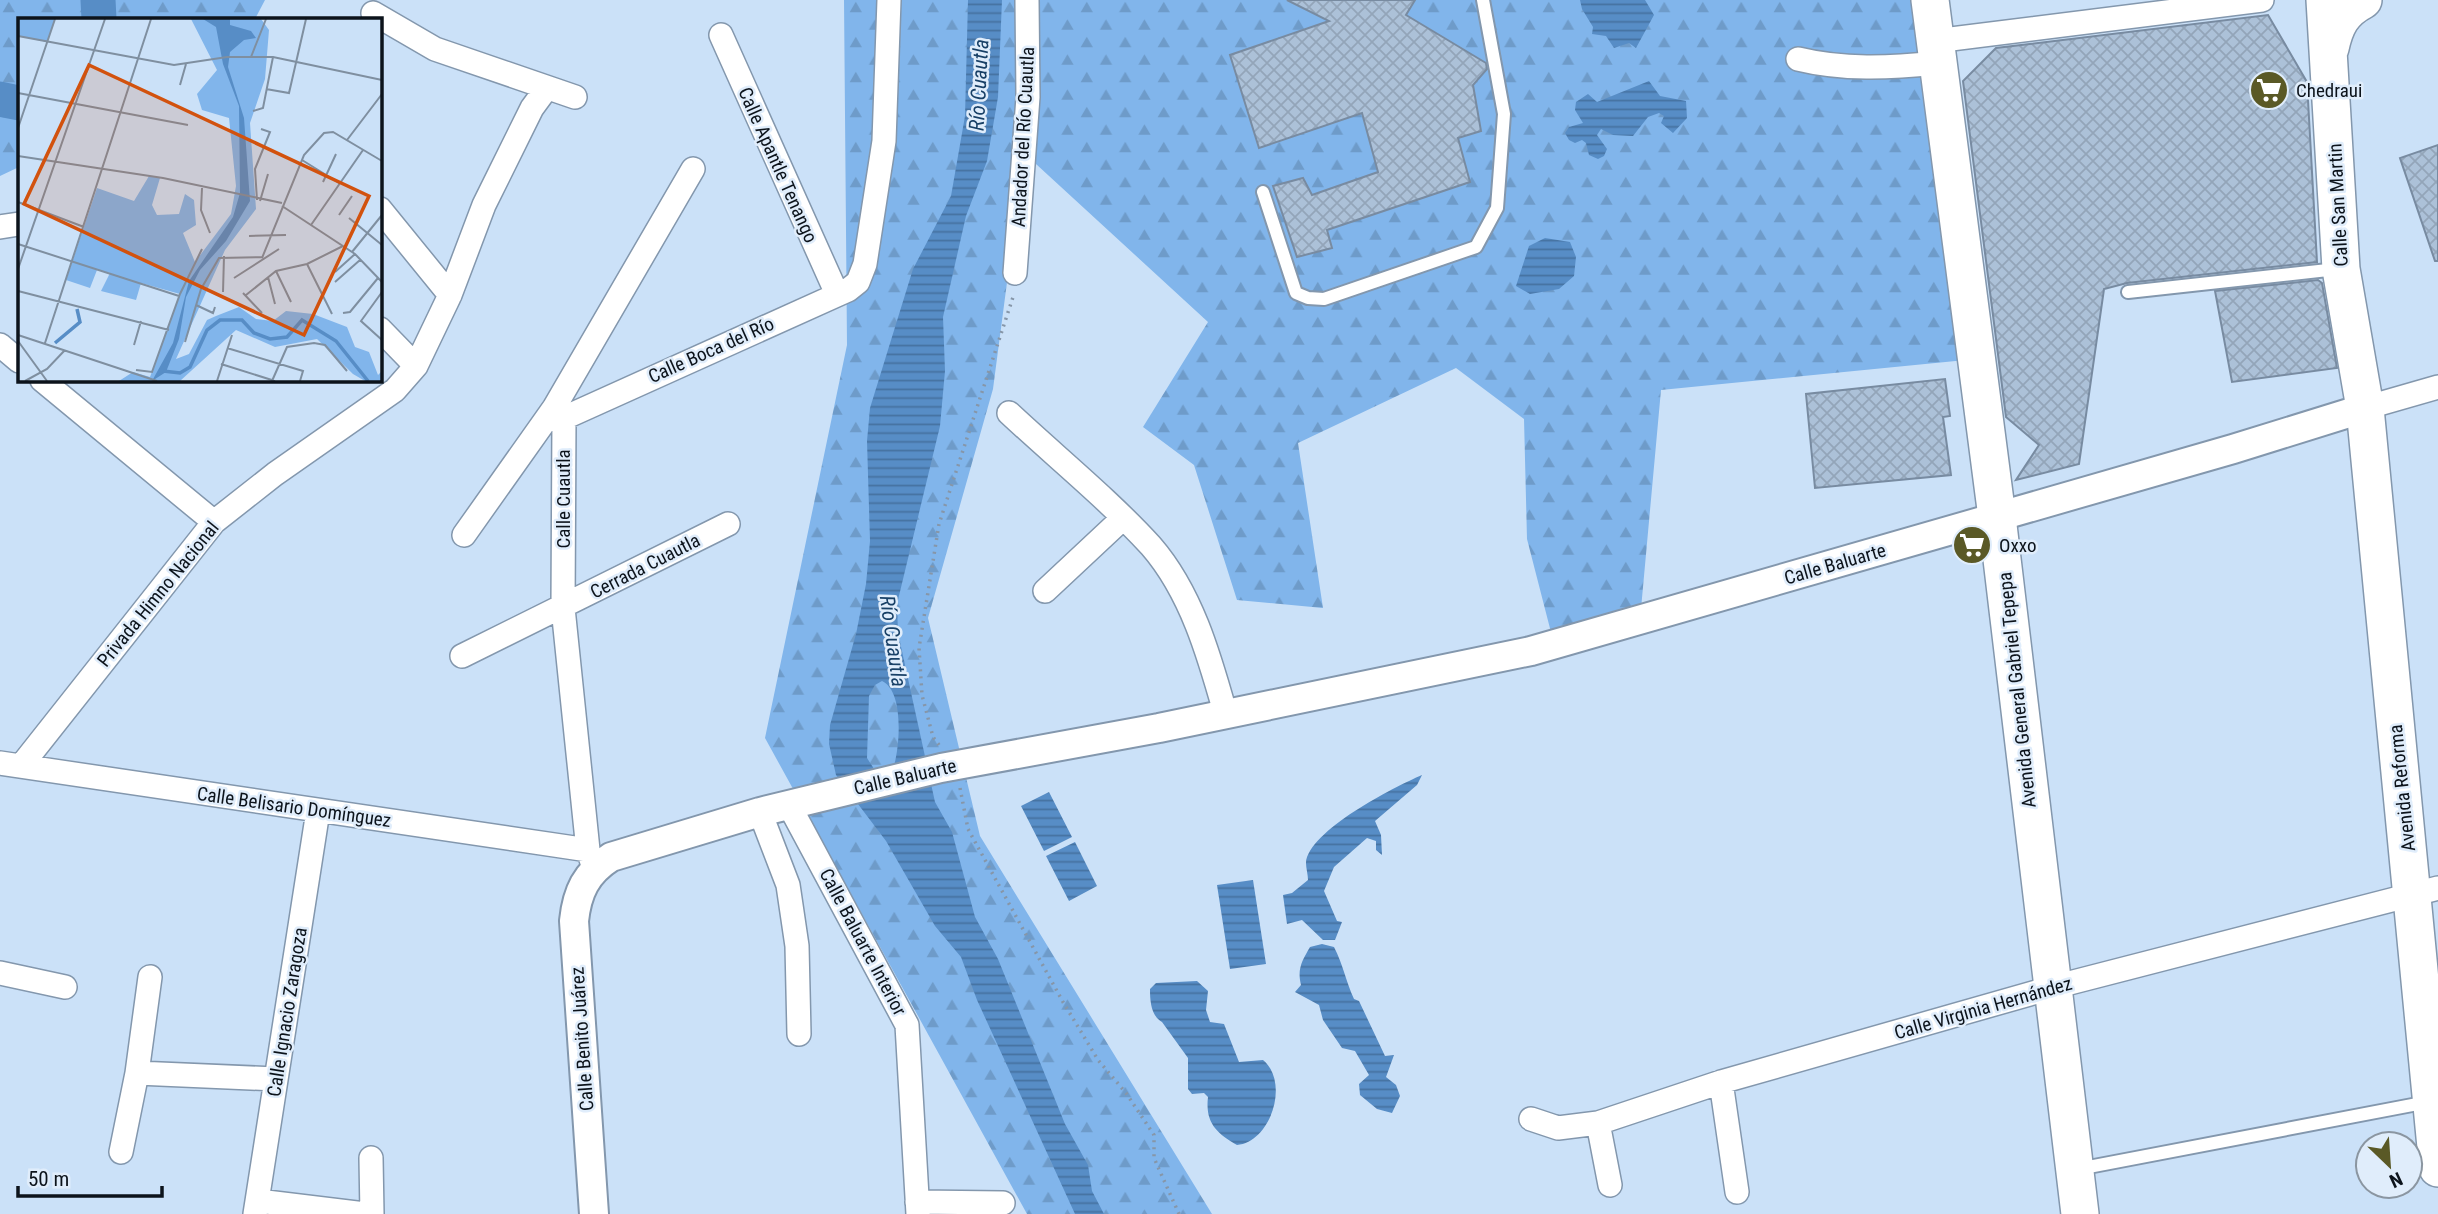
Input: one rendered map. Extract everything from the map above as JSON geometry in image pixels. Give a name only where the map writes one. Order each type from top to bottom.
[{"type":"main road","name":"Avenida General Gabriel Tepepa","points":[[1930,0],[1997,517],[2080,1214]]},
{"type":"main road","name":"Calle San Martin","points":[[2325,0],[2341,268],[2365,408]]},
{"type":"main road","points":[[2330,49],[2338,21],[2351,6],[2363,0]]},
{"type":"main road","name":"Avenida Reforma","points":[[2365,408],[2425,892],[2432,1102],[2438,1168]]},
{"type":"street","name":"Calle Boca del Río","points":[[559,413],[837,294],[858,282],[865,264],[884,142],[889,0]]},
{"type":"street","name":"Andador del Río Cuautla","points":[[1015,273],[1028,96],[1027,0]]},
{"type":"street","points":[[1798,59],[1829,66],[1880,68],[1936,52],[2262,0]]},
{"type":"street","points":[[373,13],[382,18]]},
{"type":"street","points":[[382,18],[436,49],[575,97]]},
{"type":"street","name":"Calle Apantle Tenango","points":[[721,35],[837,294]]},
{"type":"street","name":"Privada Himno Nacional","points":[[10,765],[214,522],[275,474],[395,390],[416,366],[450,295],[484,205],[532,108],[546,89]]},
{"type":"street","name":"Calle Cuautla","points":[[591,859],[562,608],[559,413],[693,169]]},
{"type":"street","points":[[382,211],[450,295]]},
{"type":"street","points":[[0,227],[18,224]]},
{"type":"street","points":[[382,331],[416,366]]},
{"type":"street","points":[[0,345],[18,360]]},
{"type":"street","points":[[44,382],[214,522]]},
{"type":"street","name":"Calle Baluarte","points":[[591,859],[760,812],[941,768],[1159,728],[1225,712],[1531,651],[2438,387]]},
{"type":"street","points":[[464,535],[559,413]]},
{"type":"street","points":[[1009,413],[1152,547],[1180,589],[1208,651],[1225,712]]},
{"type":"street","points":[[1045,590],[1122,519]]},
{"type":"street","name":"Cerrada Cuautla","points":[[461,656],[728,524]]},
{"type":"street","name":"Calle Belisario Domínguez","points":[[10,765],[318,811],[591,859]]},
{"type":"street","name":"Calle Baluarte Interior","points":[[789,805],[907,1025],[918,1208]]},
{"type":"street","name":"Calle Ignacio Zaragoza","points":[[256,1208],[318,811]]},
{"type":"street","points":[[760,812],[788,885],[797,946],[799,1034]]},
{"type":"street","name":"Calle Benito Juárez","points":[[591,859],[576,901],[574,921],[594,1214]]},
{"type":"street","name":"Calle Virginia Hernández","points":[[1531,1119],[1558,1128],[1598,1123],[1721,1082],[2054,987],[2425,892]]},
{"type":"street","points":[[0,973],[65,987]]},
{"type":"street","points":[[121,1152],[137,1073],[150,977]]},
{"type":"street","points":[[137,1073],[276,1079]]},
{"type":"street","points":[[1721,1082],[1737,1192]]},
{"type":"street","points":[[1598,1123],[1610,1185]]},
{"type":"street","points":[[371,1158],[372,1214]]},
{"type":"street","points":[[918,1208],[1003,1203]]},
{"type":"street","points":[[256,1208],[365,1214]]},
{"type":"lane","points":[[1264,192],[1296,293],[1308,298],[1324,299],[1476,247],[1497,208],[1504,114],[1483,0]]},
{"type":"lane","points":[[2128,292],[2341,268]]},
{"type":"lane","points":[[2075,1170],[2432,1102]]},
{"type":"green space","points":[[0,0],[265,0],[256,18],[18,18],[18,167],[0,176]]},
{"type":"green space","points":[[844,0],[1933,0],[1976,359],[1661,390],[1640,620],[1554,644],[1527,539],[1524,419],[1456,368],[1298,443],[1323,608],[1237,600],[1194,465],[1143,427],[1208,322],[1024,153],[993,389],[928,618],[980,836],[1212,1214],[1027,1214],[765,738],[847,345]]},
{"type":"water","name":"Río Cuautla","points":[[968,0],[1002,0],[998,97],[987,161],[966,216],[943,317],[945,371],[940,426],[897,604],[898,633],[935,802],[952,832],[975,917],[998,959],[1065,1124],[1088,1165],[1092,1191],[1104,1214],[1075,1214],[977,1000],[961,957],[935,926],[886,841],[836,775],[829,744],[830,725],[856,634],[866,584],[870,541],[867,441],[870,408],[913,269],[951,196],[965,116]],"holes":[[[882,681],[894,697],[899,723],[897,751],[892,772],[876,772],[867,758],[869,696],[875,685]]]},
{"type":"water","points":[[1580,0],[1645,0],[1654,15],[1636,48],[1629,43],[1614,48],[1606,36],[1592,34],[1593,27],[1582,9]]},
{"type":"water","points":[[1649,81],[1660,96],[1686,101],[1687,118],[1673,133],[1661,123],[1664,116],[1659,113],[1648,117],[1633,136],[1613,135],[1601,129],[1597,135],[1607,149],[1604,156],[1598,159],[1589,155],[1586,143],[1582,140],[1575,143],[1569,140],[1565,133],[1569,127],[1583,123],[1575,110],[1576,102],[1588,94],[1597,102]]},
{"type":"water","points":[[1545,238],[1570,242],[1576,257],[1574,276],[1559,289],[1530,294],[1516,286],[1529,246]]},
{"type":"water","points":[[1422,775],[1417,785],[1375,821],[1381,835],[1382,855],[1376,850],[1376,841],[1367,838],[1334,867],[1324,891],[1337,921],[1342,922],[1335,940],[1323,940],[1302,920],[1287,924],[1283,895],[1292,893],[1308,880],[1306,863],[1310,851],[1321,837],[1354,811]]},
{"type":"water","points":[[1049,792],[1072,837],[1044,851],[1021,806]]},
{"type":"water","points":[[1075,842],[1097,886],[1069,901],[1046,856]]},
{"type":"water","points":[[1253,880],[1266,964],[1230,969],[1217,885]]},
{"type":"water","points":[[1322,944],[1334,947],[1354,999],[1359,1001],[1385,1056],[1394,1055],[1386,1077],[1396,1085],[1400,1096],[1392,1113],[1377,1109],[1360,1095],[1359,1084],[1369,1075],[1355,1051],[1342,1048],[1323,1020],[1319,1005],[1295,992],[1301,985],[1300,970],[1307,952],[1310,947]]},
{"type":"water","points":[[1197,981],[1208,991],[1206,1010],[1210,1022],[1224,1024],[1239,1062],[1263,1060],[1271,1070],[1275,1082],[1276,1096],[1267,1123],[1259,1134],[1237,1145],[1223,1136],[1210,1120],[1208,1097],[1204,1093],[1192,1094],[1188,1089],[1188,1058],[1155,1016],[1152,1008],[1150,989],[1156,983]]},
{"type":"building","points":[[1287,0],[1415,0],[1406,15],[1486,63],[1487,69],[1473,85],[1481,131],[1458,138],[1470,182],[1327,230],[1332,248],[1297,257],[1273,186],[1303,178],[1312,195],[1378,172],[1362,113],[1259,148],[1230,55],[1329,21]]},
{"type":"building","points":[[2268,15],[2307,82],[2317,262],[2127,283],[2104,289],[2079,464],[2016,480],[2039,445],[2006,417],[1963,81],[1996,48]]},
{"type":"building","points":[[2438,145],[2438,261],[2435,261],[2400,158]]},
{"type":"building","points":[[2318,280],[2322,283],[2337,368],[2232,382],[2215,291]]},
{"type":"building","points":[[1945,379],[1950,416],[1943,417],[1951,475],[1815,488],[1806,394]]},
{"type":"waterway","points":[[98,0],[99,18]]},
{"type":"waterway","points":[[0,99],[18,103]]},
{"type":"place","name":"Chedraui","points":[[2269,90]]},
{"type":"place","name":"Oxxo","points":[[1972,545]]}]
